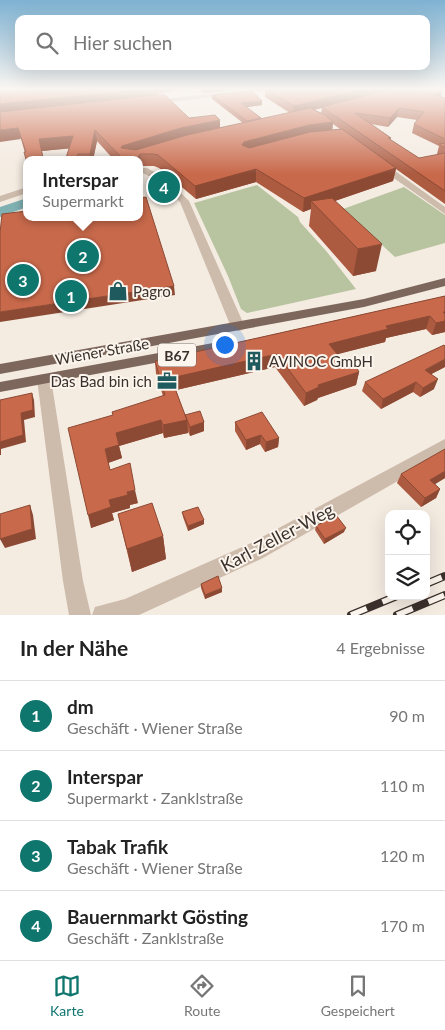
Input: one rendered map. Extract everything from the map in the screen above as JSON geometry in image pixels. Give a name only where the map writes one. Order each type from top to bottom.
[{"type":"main road","name":"Wiener Straße","points":[[0,369],[394,297],[445,282]]},
{"type":"main road","points":[[360,317],[379,312]]},
{"type":"main road","name":"Wiener Straße","points":[[0,387],[237,343]]},
{"type":"street","points":[[380,165],[445,211]]},
{"type":"street","points":[[144,170],[156,175],[184,201],[238,327]]},
{"type":"street","points":[[0,199],[23,191]]},
{"type":"street","points":[[44,380],[80,615]]},
{"type":"street","name":"Karl-Zeller-Weg","points":[[103,615],[126,610],[256,551],[445,446]]},
{"type":"green space","points":[[257,185],[298,217],[300,222],[356,289],[247,313],[241,309],[194,203]]},
{"type":"green space","points":[[404,187],[445,215],[445,243],[395,257],[343,209]]},
{"type":"water","points":[[23,199],[23,208],[0,217],[0,207]]},
{"type":"building","points":[[0,117],[217,117],[220,120],[181,128],[122,146],[121,148],[136,150],[187,135],[270,117],[327,117],[333,122],[309,125],[244,142],[242,145],[249,148],[310,132],[342,129],[396,168],[304,198],[256,169],[195,186],[158,155],[120,156],[95,130],[90,154],[67,156],[73,136],[39,139],[43,156],[25,156],[24,152],[26,152],[18,128],[0,130]]},
{"type":"building","points":[[241,117],[261,118],[247,121]]},
{"type":"building","points":[[336,117],[360,117],[419,158],[445,153],[445,191]]},
{"type":"building","points":[[420,117],[445,117],[445,139],[414,124]]},
{"type":"building","points":[[143,197],[146,197],[174,286],[0,312],[0,233],[2,214],[23,211],[23,221],[143,221]]},
{"type":"building","points":[[332,198],[382,244],[358,249],[311,201]]},
{"type":"building","points":[[445,296],[445,312],[443,312],[445,314],[445,321],[436,323],[430,316],[386,326],[388,329],[329,344],[346,365],[354,363],[359,372],[318,385],[319,387],[306,393],[277,354],[171,378],[187,420],[163,425],[161,420],[116,433],[119,445],[105,449],[110,470],[130,463],[135,490],[127,492],[128,495],[109,500],[111,507],[88,515],[68,428],[113,415],[112,412],[165,395],[155,361]]},
{"type":"building","points":[[444,345],[445,359],[425,370],[438,379],[423,388],[416,382],[383,399],[365,382]]},
{"type":"building","points":[[32,393],[33,410],[21,413],[23,435],[0,442],[0,400]]},
{"type":"building","points":[[200,411],[204,422],[190,427],[185,415]]},
{"type":"building","points":[[262,412],[279,438],[266,442],[261,435],[246,440],[235,422]]},
{"type":"building","points":[[445,449],[445,471],[430,480],[440,489],[425,498],[401,474]]},
{"type":"building","points":[[152,503],[163,536],[127,549],[118,514]]},
{"type":"building","points":[[30,505],[32,529],[0,539],[0,514]]},
{"type":"building","points":[[198,507],[204,520],[188,526],[182,512]]},
{"type":"building","points":[[336,515],[346,528],[325,539],[316,526]]},
{"type":"building","points":[[218,576],[222,588],[205,595],[201,584]]},
{"type":"railway","points":[[430,582],[445,576]]},
{"type":"railway","points":[[397,615],[445,595]]},
{"type":"railway","points":[[351,615],[387,600]]},
{"type":"place","name":"Bauernmarkt Gösting","points":[[164,187]]},
{"type":"place","name":"Interspar","points":[[83,256]]},
{"type":"place","name":"Tabak Trafik","points":[[23,280]]},
{"type":"place","name":"Pagro","points":[[118,291]]},
{"type":"place","name":"dm","points":[[71,296]]},
{"type":"place","name":"AVINOC GmbH","points":[[254,361]]},
{"type":"place","name":"Das Bad bin ich","points":[[167,381]]}]
